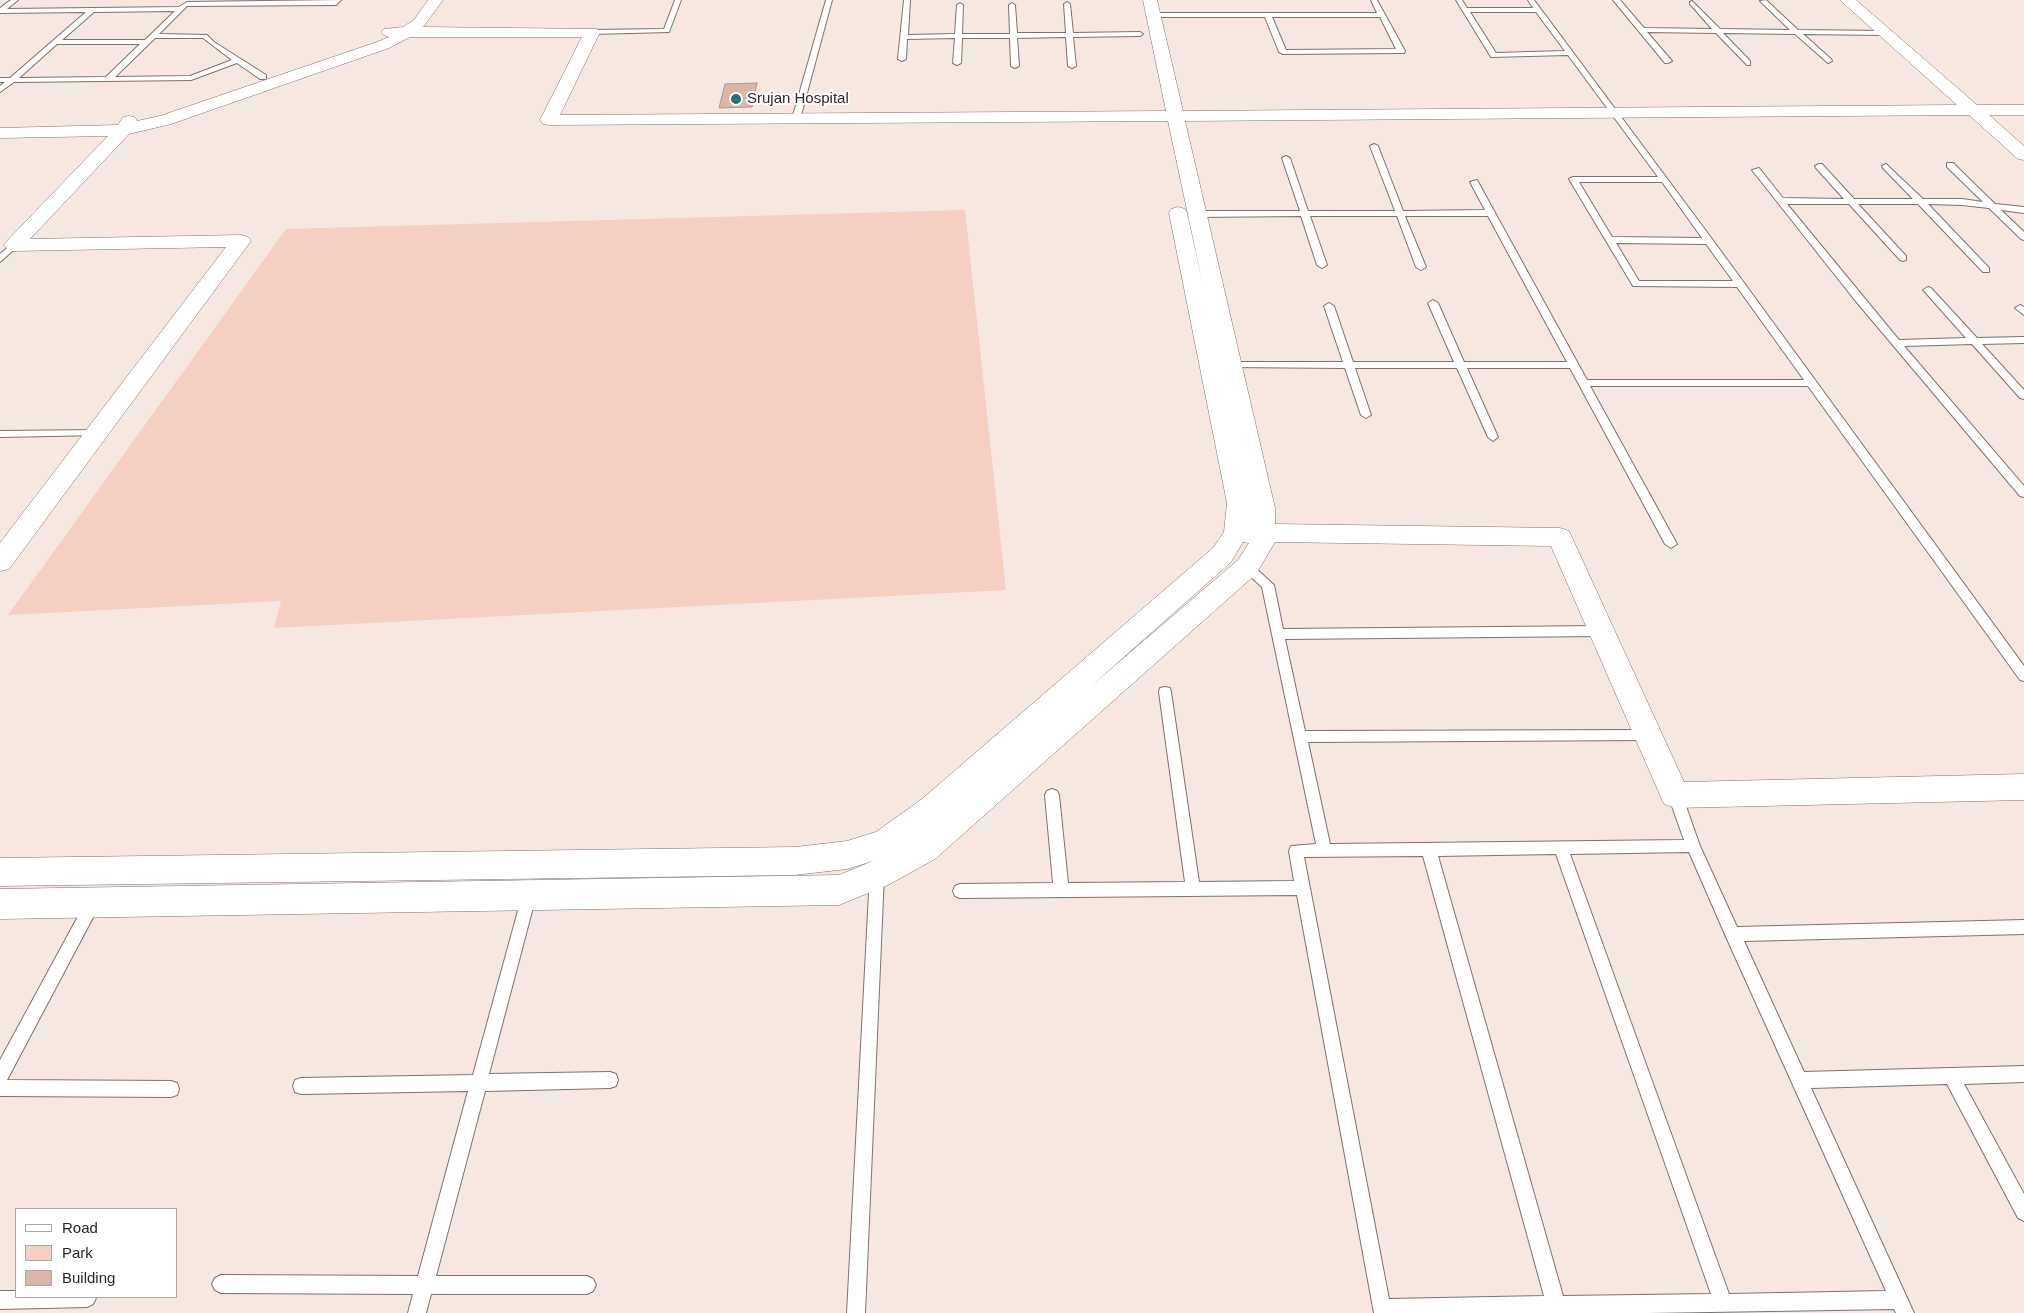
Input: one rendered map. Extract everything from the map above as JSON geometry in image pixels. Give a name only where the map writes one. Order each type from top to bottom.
[{"type":"street","points":[[0,125],[99,124],[126,126],[263,77],[375,40],[389,32],[406,18],[420,0]]},
{"type":"street","points":[[0,133],[126,126],[165,120],[374,48],[400,37],[419,23],[436,0]]},
{"type":"street","points":[[1847,0],[2024,155]]},
{"type":"street","points":[[1865,0],[2024,136]]},
{"type":"street","points":[[0,904],[839,890],[877,875],[924,849],[1247,567],[1262,544],[1249,533],[1239,503],[1166,116],[1144,12]]},
{"type":"street","points":[[389,32],[592,32],[548,120],[2024,110]]},
{"type":"street","points":[[0,872],[794,860],[847,855],[885,843],[933,808],[1249,533],[1263,508],[1197,214],[1166,116]]},
{"type":"street","points":[[7,252],[126,126]]},
{"type":"street","points":[[0,562],[241,241],[7,252]]},
{"type":"street","points":[[1249,533],[1560,537],[1675,795],[2024,787]]},
{"type":"lane","points":[[0,11],[15,0]]},
{"type":"lane","points":[[135,10],[145,0]]},
{"type":"lane","points":[[108,79],[189,2],[336,3],[338,0]]},
{"type":"lane","points":[[592,32],[667,31],[678,0]]},
{"type":"lane","points":[[796,119],[829,0]]},
{"type":"lane","points":[[902,59],[907,0]]},
{"type":"lane","points":[[1268,15],[1283,52],[1401,51],[1374,0]]},
{"type":"lane","points":[[1459,0],[1494,55],[1571,53]]},
{"type":"lane","points":[[1531,0],[1616,113],[2024,676]]},
{"type":"lane","points":[[1616,0],[1668,62]]},
{"type":"lane","points":[[1763,1],[1828,61]]},
{"type":"lane","points":[[1692,2],[1747,64]]},
{"type":"lane","points":[[1067,4],[1072,66]]},
{"type":"lane","points":[[957,63],[960,5]]},
{"type":"lane","points":[[1012,5],[1015,66]]},
{"type":"lane","points":[[0,11],[181,9]]},
{"type":"lane","points":[[0,90],[92,10]]},
{"type":"lane","points":[[1466,10],[1539,10]]},
{"type":"lane","points":[[904,37],[1069,35],[1144,12],[1382,16]]},
{"type":"lane","points":[[1641,30],[1885,34]]},
{"type":"lane","points":[[154,36],[205,36],[212,43],[263,77]]},
{"type":"lane","points":[[55,42],[147,42]]},
{"type":"lane","points":[[0,80],[192,78],[238,60]]},
{"type":"lane","points":[[1374,146],[1421,267]]},
{"type":"lane","points":[[1286,158],[1322,265]]},
{"type":"lane","points":[[1950,165],[2024,236]]},
{"type":"lane","points":[[1819,166],[1903,258]]},
{"type":"lane","points":[[1886,166],[1986,270]]},
{"type":"lane","points":[[1756,170],[1896,343],[2024,494]]},
{"type":"lane","points":[[1664,180],[1573,179],[1636,284],[1740,284]]},
{"type":"lane","points":[[1474,182],[1671,544]]},
{"type":"lane","points":[[1781,201],[1962,202],[2024,210]]},
{"type":"lane","points":[[1197,214],[1491,213]]},
{"type":"lane","points":[[1609,240],[1709,242]]},
{"type":"lane","points":[[1928,290],[2024,396]]},
{"type":"lane","points":[[1433,303],[1493,437]]},
{"type":"lane","points":[[1329,306],[1366,415]]},
{"type":"lane","points":[[1896,343],[2024,340]]},
{"type":"lane","points":[[1231,365],[1573,365]]},
{"type":"lane","points":[[1583,383],[1812,383]]},
{"type":"lane","points":[[0,434],[97,433]]},
{"type":"lane","points":[[1247,567],[1268,585],[1324,851]]},
{"type":"lane","points":[[1279,634],[1602,631]]},
{"type":"lane","points":[[1165,692],[1193,889]]},
{"type":"lane","points":[[1300,737],[1648,736]]},
{"type":"lane","points":[[1052,795],[1060,890]]},
{"type":"lane","points":[[1675,795],[1693,846],[1732,934],[1902,1306],[1723,1303],[1556,1305],[1383,1311],[1296,851],[1693,846]]},
{"type":"lane","points":[[856,1313],[877,875],[867,848]]},
{"type":"lane","points":[[1561,848],[1723,1303]]},
{"type":"lane","points":[[1429,850],[1556,1305]]},
{"type":"lane","points":[[960,891],[1302,888]]},
{"type":"lane","points":[[417,1313],[530,896]]},
{"type":"lane","points":[[0,1076],[94,903]]},
{"type":"lane","points":[[1732,934],[2024,927]]},
{"type":"lane","points":[[1799,1080],[2024,1074]]},
{"type":"lane","points":[[1951,1076],[2024,1212]]},
{"type":"lane","points":[[301,1086],[610,1080]]},
{"type":"lane","points":[[0,1088],[171,1089]]},
{"type":"lane","points":[[221,1284],[587,1286]]},
{"type":"lane","points":[[0,1300],[87,1298]]},
{"type":"green space","points":[[965,210],[1006,590],[274,628],[281,601],[8,615],[286,229]]},
{"type":"building","points":[[757,83],[752,107],[719,108],[725,84]]},
{"type":"place","name":"Srujan Hospital","points":[[736,99]]}]
